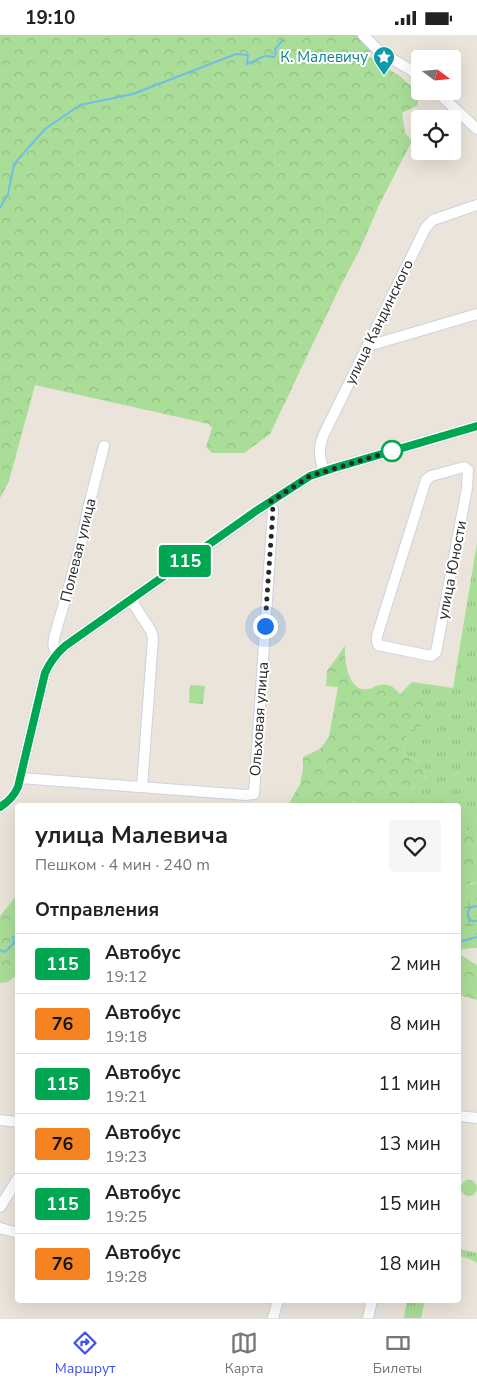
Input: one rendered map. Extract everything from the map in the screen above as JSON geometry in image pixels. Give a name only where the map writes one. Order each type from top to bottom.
[{"type":"street","points":[[363,35],[379,51],[411,70]]},
{"type":"street","points":[[446,100],[477,129]]},
{"type":"street","name":"улица Кандинского","points":[[324,471],[319,455],[320,444],[429,222],[432,219],[477,205]]},
{"type":"street","points":[[368,346],[477,314]]},
{"type":"street","points":[[0,807],[9,801],[14,794],[20,778],[43,678],[49,662],[57,653],[270,502],[310,476],[477,426]]},
{"type":"street","name":"Полевая улица","points":[[57,653],[53,644],[54,638],[78,557],[104,446]]},
{"type":"street","name":"улица Юности","points":[[466,468],[468,470],[467,488],[438,647],[434,655],[431,656],[378,645],[377,636],[388,604],[426,480],[431,475],[466,468]]},
{"type":"street","name":"Ольховая улица","points":[[20,778],[246,795],[254,794],[273,510],[270,502]]},
{"type":"street","points":[[131,600],[153,634],[142,787]]},
{"type":"street","points":[[461,1116],[477,1118]]},
{"type":"street","points":[[0,1120],[15,1122]]},
{"type":"street","points":[[0,1207],[15,1183]]},
{"type":"street","points":[[0,1228],[15,1232]]},
{"type":"street","points":[[273,1318],[277,1303]]},
{"type":"street","points":[[368,1318],[371,1303]]},
{"type":"green space","points":[[0,35],[357,35],[371,51],[367,55],[401,77],[411,86],[411,100],[418,100],[418,105],[402,113],[405,133],[411,140],[411,143],[379,205],[360,249],[270,434],[244,453],[212,453],[206,447],[212,428],[209,424],[35,385],[9,481],[0,498]]},
{"type":"green space","points":[[477,543],[477,821],[468,831],[461,827],[461,803],[401,803],[403,796],[426,778],[419,761],[405,755],[403,752],[409,730],[421,726],[421,710],[429,701],[410,700],[400,694],[412,682],[453,688]]},
{"type":"green space","points":[[345,646],[345,659],[349,674],[356,686],[361,689],[386,685],[410,699],[414,699],[419,693],[427,694],[429,701],[421,710],[425,717],[424,725],[409,730],[403,752],[405,755],[423,763],[425,785],[421,787],[414,786],[410,793],[403,796],[401,803],[354,803],[353,801],[352,803],[289,803],[300,784],[303,757],[320,749],[329,737],[338,687],[326,686],[327,671]]},
{"type":"green space","points":[[190,685],[205,686],[203,704],[189,703]]},
{"type":"green space","points":[[477,821],[477,882],[461,883],[461,827],[468,831]]},
{"type":"green space","points":[[477,882],[477,892],[461,902],[461,883],[472,884]]},
{"type":"green space","points":[[477,892],[477,938],[471,933],[461,933],[461,901],[468,894]]},
{"type":"green space","points":[[15,897],[15,977],[8,982],[0,983],[0,916]]},
{"type":"green space","points":[[461,933],[472,933],[477,938],[477,948],[461,950]]},
{"type":"green space","points":[[461,955],[477,965],[477,1000],[461,996]]},
{"type":"green space","points":[[469,1180],[475,1182],[477,1188],[475,1194],[469,1196],[463,1194],[461,1188],[463,1182]]},
{"type":"green space","points":[[461,1249],[477,1253],[477,1263],[461,1257]]},
{"type":"green space","points":[[406,1303],[424,1303],[421,1318],[404,1318]]},
{"type":"waterway","points":[[0,208],[8,194],[14,164],[45,129],[80,105],[133,94],[236,54],[248,55],[247,64],[264,56],[274,57],[275,49],[283,40]]},
{"type":"waterway","points":[[477,906],[470,907],[468,912],[469,919],[477,921]]},
{"type":"waterway","points":[[0,950],[5,952],[14,943],[13,937],[15,937]]},
{"type":"waterway","points":[[461,941],[477,937]]},
{"type":"bus line","name":"115","points":[[0,807],[9,801],[18,787],[45,673],[49,662],[65,646],[256,511],[310,476],[477,426]]},
{"type":"place","name":"К. Малевичу","points":[[384,76]]},
{"type":"route","points":[[265,626],[273,510],[270,502],[310,476],[392,451]]}]
